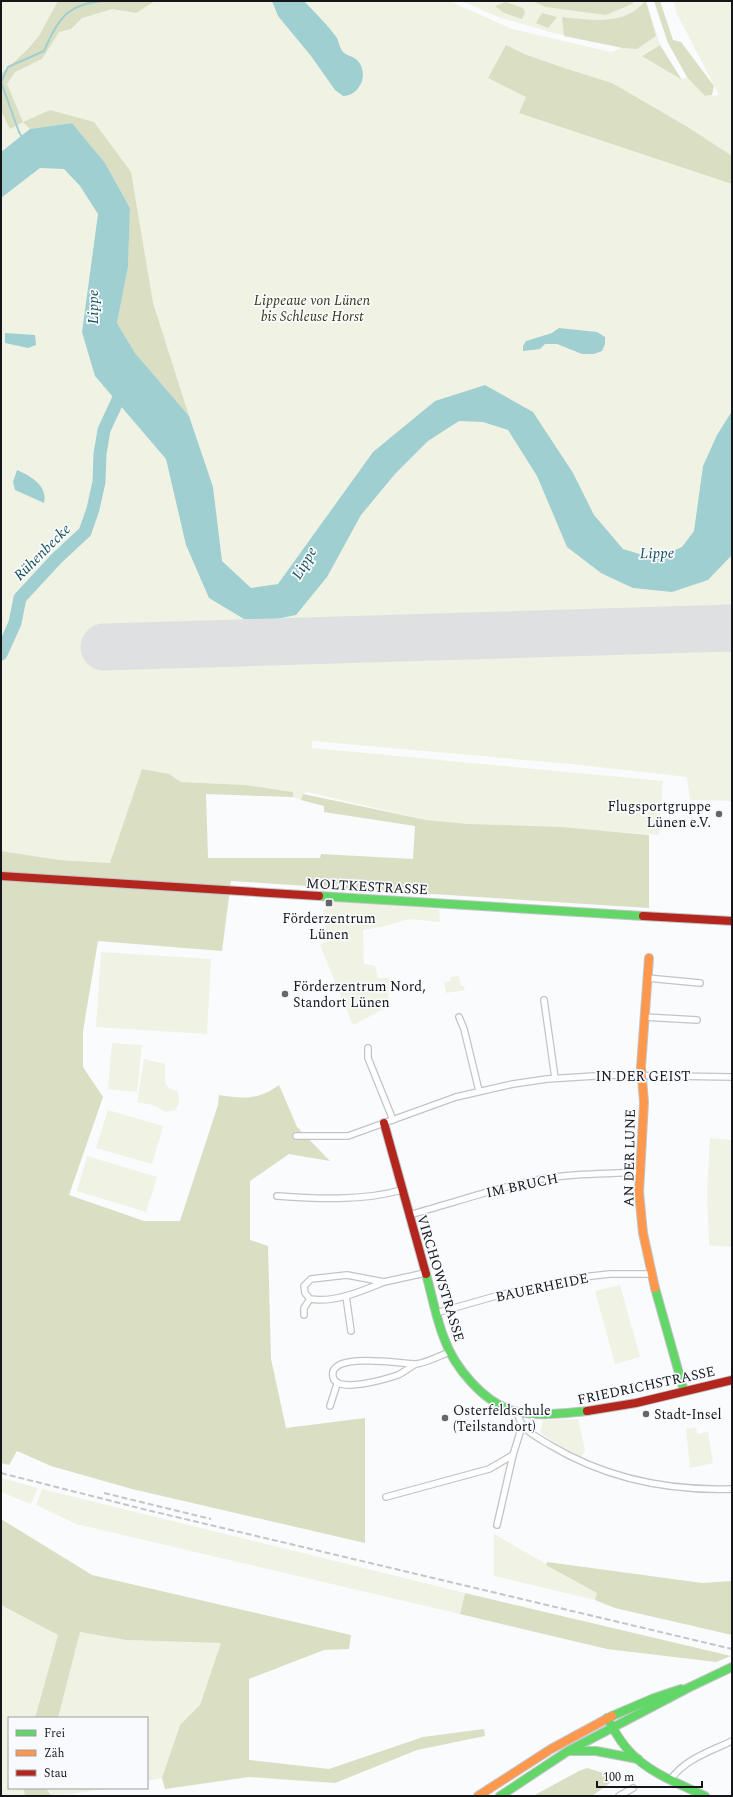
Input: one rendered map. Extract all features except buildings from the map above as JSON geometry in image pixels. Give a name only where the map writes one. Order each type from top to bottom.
[{"type":"street","name":"MOLTKESTRASSE","points":[[1,876],[732,921]]},
{"type":"street","name":"AN DER LUNE","points":[[649,958],[641,1067],[644,1084],[639,1172],[640,1210],[650,1274],[684,1391]]},
{"type":"street","points":[[647,978],[700,983]]},
{"type":"street","points":[[544,1000],[555,1078]]},
{"type":"street","points":[[459,1017],[464,1029],[479,1091]]},
{"type":"street","points":[[644,1017],[697,1020]]},
{"type":"street","points":[[368,1048],[368,1058],[393,1120]]},
{"type":"street","name":"IN DER GEIST","points":[[296,1136],[348,1136],[433,1104],[479,1091],[555,1078],[611,1075],[732,1077]]},
{"type":"street","name":"VIRCHOWSTRASSE","points":[[384,1123],[436,1313],[450,1352],[472,1383],[499,1405],[517,1412]]},
{"type":"street","name":"IM BRUCH","points":[[409,1215],[532,1181],[576,1174],[639,1172]]},
{"type":"street","points":[[276,1196],[317,1199],[367,1196],[402,1190]]},
{"type":"street","points":[[384,1282],[347,1275],[316,1278],[307,1281],[304,1286],[305,1293],[310,1298],[315,1300],[346,1296],[384,1282],[425,1273]]},
{"type":"street","name":"BAUERHEIDE","points":[[436,1313],[496,1296],[583,1277],[650,1274]]},
{"type":"street","points":[[346,1296],[351,1331]]},
{"type":"street","points":[[304,1315],[304,1308],[310,1298]]},
{"type":"street","points":[[416,1364],[381,1360],[348,1363],[339,1365],[333,1372],[333,1378],[337,1384],[341,1386],[362,1384],[398,1374],[416,1364],[450,1352]]},
{"type":"street","name":"FRIEDRICHSTRASSE","points":[[517,1412],[570,1414],[592,1411],[732,1380]]},
{"type":"street","points":[[330,1406],[337,1384]]},
{"type":"street","points":[[517,1412],[522,1426],[541,1440],[573,1459],[601,1470],[629,1479],[657,1484],[691,1488],[732,1490]]},
{"type":"street","points":[[496,1525],[513,1455],[522,1426]]},
{"type":"street","points":[[386,1497],[489,1469],[513,1455]]},
{"type":"street","points":[[500,1796],[568,1751],[690,1686],[732,1667]]},
{"type":"street","points":[[478,1796],[531,1760],[607,1718],[661,1693],[690,1686]]},
{"type":"street","points":[[607,1718],[628,1749],[638,1760]]},
{"type":"street","points":[[671,1779],[676,1772],[686,1764],[732,1741]]},
{"type":"street","points":[[568,1751],[596,1750],[611,1752],[638,1760],[704,1796]]},
{"type":"street","points":[[619,1796],[633,1788]]},
{"type":"green space","name":"Lippeaue von Lünen bis Schleuse Horst","points":[[1,1],[449,1],[512,29],[611,52],[622,48],[554,33],[498,17],[462,1],[549,1],[632,4],[634,1],[646,1],[660,45],[642,55],[681,80],[687,77],[705,96],[719,95],[676,12],[674,1],[732,1],[732,801],[690,800],[687,777],[571,764],[312,741],[312,748],[663,781],[659,835],[468,824],[426,820],[307,792],[303,794],[301,800],[293,797],[293,792],[246,785],[181,782],[169,774],[110,863],[59,860],[1,851]]},
{"type":"green space","points":[[58,1],[155,1],[136,13],[112,9],[82,18],[71,29],[59,32],[42,59],[15,72],[7,84],[23,122],[10,129],[1,111],[1,74],[27,50],[39,36]]},
{"type":"green space","points":[[532,1],[634,1],[632,4],[606,15],[546,7]]},
{"type":"green space","points":[[646,1],[656,36],[637,49],[623,48],[564,36],[562,17],[588,20],[615,19],[631,13]]},
{"type":"green space","points":[[654,1],[660,1],[673,40],[681,42],[714,86],[712,95],[705,96],[687,77],[668,43]]},
{"type":"green space","points":[[506,2],[523,8],[525,13],[522,19],[504,13],[495,6]]},
{"type":"green space","points":[[542,13],[557,17],[548,28],[536,23]]},
{"type":"green space","points":[[506,45],[524,54],[612,83],[686,126],[732,156],[732,184],[519,113],[526,97],[488,78]]},
{"type":"green space","points":[[660,45],[682,80],[642,56]]},
{"type":"green space","points":[[50,110],[94,122],[131,172],[153,303],[189,416],[135,353],[117,323],[128,267],[130,208],[105,163],[72,123],[30,129],[23,122]]},
{"type":"green space","points":[[142,769],[169,774],[181,782],[246,785],[293,792],[293,797],[206,794],[208,858],[320,858],[321,854],[413,859],[415,826],[324,812],[324,806],[301,800],[303,794],[426,820],[468,824],[561,827],[649,835],[649,908],[231,881],[222,951],[98,941],[83,1031],[83,1067],[103,1097],[69,1195],[144,1221],[180,1221],[218,1105],[219,1095],[243,1098],[258,1096],[279,1085],[297,1127],[330,1161],[289,1154],[250,1181],[250,1240],[268,1246],[271,1359],[286,1428],[365,1418],[365,1543],[132,1489],[51,1466],[17,1451],[9,1465],[1,1463],[1,851],[59,860],[110,863]]},
{"type":"green space","points":[[336,901],[439,909],[440,922],[409,919],[385,926],[363,930],[364,964],[375,966],[378,978],[389,978],[388,1007],[353,1025],[320,945],[328,940],[323,911]]},
{"type":"green space","points":[[101,952],[211,959],[207,1034],[96,1027]]},
{"type":"green space","points":[[459,976],[461,986],[464,986],[465,990],[446,993],[444,982],[451,981],[450,977]]},
{"type":"green space","points":[[112,1043],[142,1045],[137,1092],[108,1089]]},
{"type":"green space","points":[[144,1059],[165,1064],[165,1083],[169,1088],[178,1092],[179,1103],[175,1110],[166,1112],[153,1105],[137,1102]]},
{"type":"green space","points":[[108,1110],[163,1126],[152,1164],[96,1148]]},
{"type":"green space","points":[[710,1138],[732,1140],[732,1247],[709,1245],[707,1191]]},
{"type":"green space","points":[[87,1156],[157,1177],[146,1212],[77,1191]]},
{"type":"green space","points":[[620,1285],[640,1357],[615,1364],[595,1291]]},
{"type":"green space","points":[[578,1419],[585,1450],[581,1458],[540,1433],[543,1420]]},
{"type":"green space","points":[[695,1427],[698,1434],[708,1432],[713,1463],[690,1468],[686,1429]]},
{"type":"green space","points":[[1,1478],[38,1488],[31,1504],[1,1492]]},
{"type":"green space","points":[[42,1489],[465,1593],[460,1614],[76,1524],[36,1505]]},
{"type":"green space","points":[[1,1519],[92,1575],[351,1635],[349,1649],[324,1650],[249,1679],[249,1760],[329,1769],[423,1737],[484,1729],[485,1736],[417,1750],[335,1783],[249,1777],[165,1789],[162,1778],[180,1725],[200,1705],[221,1643],[126,1640],[80,1632],[58,1717],[35,1717],[58,1635],[1,1605]]},
{"type":"green space","points":[[494,1534],[597,1593],[595,1600],[494,1576]]},
{"type":"green space","points":[[547,1562],[702,1583],[732,1581],[732,1635],[615,1608],[595,1600],[597,1593],[546,1565]]},
{"type":"green space","points":[[465,1593],[731,1656],[716,1662],[607,1649],[460,1614]]},
{"type":"green space","points":[[1,1605],[58,1635],[35,1717],[8,1717],[8,1789],[23,1789],[25,1796],[1,1796]]},
{"type":"green space","points":[[80,1632],[126,1640],[222,1643],[200,1705],[180,1725],[162,1778],[148,1781],[148,1717],[58,1717]]},
{"type":"green space","points":[[587,1768],[613,1776],[614,1780],[592,1796],[533,1796],[579,1771]]},
{"type":"green space","points":[[23,1789],[47,1789],[50,1794],[55,1796],[25,1796]]},
{"type":"green space","points":[[46,1789],[103,1789],[61,1795],[54,1795],[48,1792]]},
{"type":"water","points":[[272,1],[304,1],[326,24],[337,38],[343,52],[357,60],[361,65],[363,77],[358,88],[354,92],[343,96],[335,90],[311,56],[278,16]]},
{"type":"water","name":"Lippe","points":[[72,123],[105,163],[130,208],[128,267],[117,323],[135,353],[189,416],[213,487],[222,561],[251,588],[278,584],[373,452],[435,401],[485,385],[533,412],[573,473],[594,515],[623,549],[643,555],[663,555],[682,547],[694,531],[703,466],[717,435],[732,411],[732,555],[708,580],[672,592],[633,588],[601,573],[567,547],[537,476],[508,430],[483,422],[459,421],[428,441],[395,474],[361,515],[327,577],[296,615],[272,620],[244,619],[209,598],[186,545],[166,459],[95,376],[82,332],[98,214],[80,186],[64,169],[40,168],[1,198],[1,152],[30,129]]},
{"type":"water","points":[[559,328],[597,332],[605,337],[605,344],[602,351],[594,354],[582,354],[557,344],[545,344],[540,349],[523,351],[523,346],[526,341],[552,333]]},
{"type":"water","points":[[5,333],[35,335],[36,345],[28,348],[5,343]]},
{"type":"water","points":[[17,470],[28,475],[37,482],[45,497],[44,503],[15,490],[13,482]]},
{"type":"waterway","points":[[22,137],[1,82],[8,67],[44,51],[59,22],[72,10],[90,3],[103,1]]},
{"type":"waterway","name":"Rühenbecke","points":[[1,654],[15,623],[20,598],[56,559],[85,532],[93,509],[99,482],[100,454],[104,430],[124,387]]},
{"type":"runway","points":[[104,647],[732,628]]},
{"type":"railway","points":[[1,1473],[147,1510],[732,1649]]},
{"type":"railway","points":[[104,1493],[211,1519]]},
{"type":"traffic: fast","points":[[319,896],[643,916]]},
{"type":"traffic: fast","points":[[426,1274],[439,1323],[449,1349],[463,1372],[481,1392],[503,1407],[523,1413],[550,1414],[587,1411]]},
{"type":"traffic: fast","points":[[655,1288],[684,1391]]},
{"type":"traffic: fast","points":[[500,1796],[568,1751],[690,1687],[732,1667]]},
{"type":"traffic: fast","points":[[612,1716],[654,1698],[681,1689]]},
{"type":"traffic: fast","points":[[607,1718],[623,1744],[646,1766],[655,1772],[705,1796]]},
{"type":"traffic: fast","points":[[570,1751],[596,1751],[638,1759]]},
{"type":"traffic: slow","points":[[649,958],[641,1067],[644,1102],[639,1192],[643,1233],[655,1288]]},
{"type":"traffic: slow","points":[[478,1796],[551,1749],[612,1716]]},
{"type":"traffic: jam","points":[[1,876],[319,896]]},
{"type":"traffic: jam","points":[[643,916],[732,921]]},
{"type":"traffic: jam","points":[[384,1123],[426,1274]]},
{"type":"traffic: jam","points":[[587,1411],[636,1403],[732,1380]]},
{"type":"place","name":"Flugsportgruppe Lünen e.V.","points":[[719,814]]},
{"type":"place","name":"Förderzentrum Lünen","points":[[329,903]]},
{"type":"place","name":"Förderzentrum Nord, Standort Lünen","points":[[285,994]]},
{"type":"place","name":"Stadt-Insel","points":[[646,1414]]},
{"type":"place","name":"Osterfeldschule (Teilstandort)","points":[[445,1418]]}]
